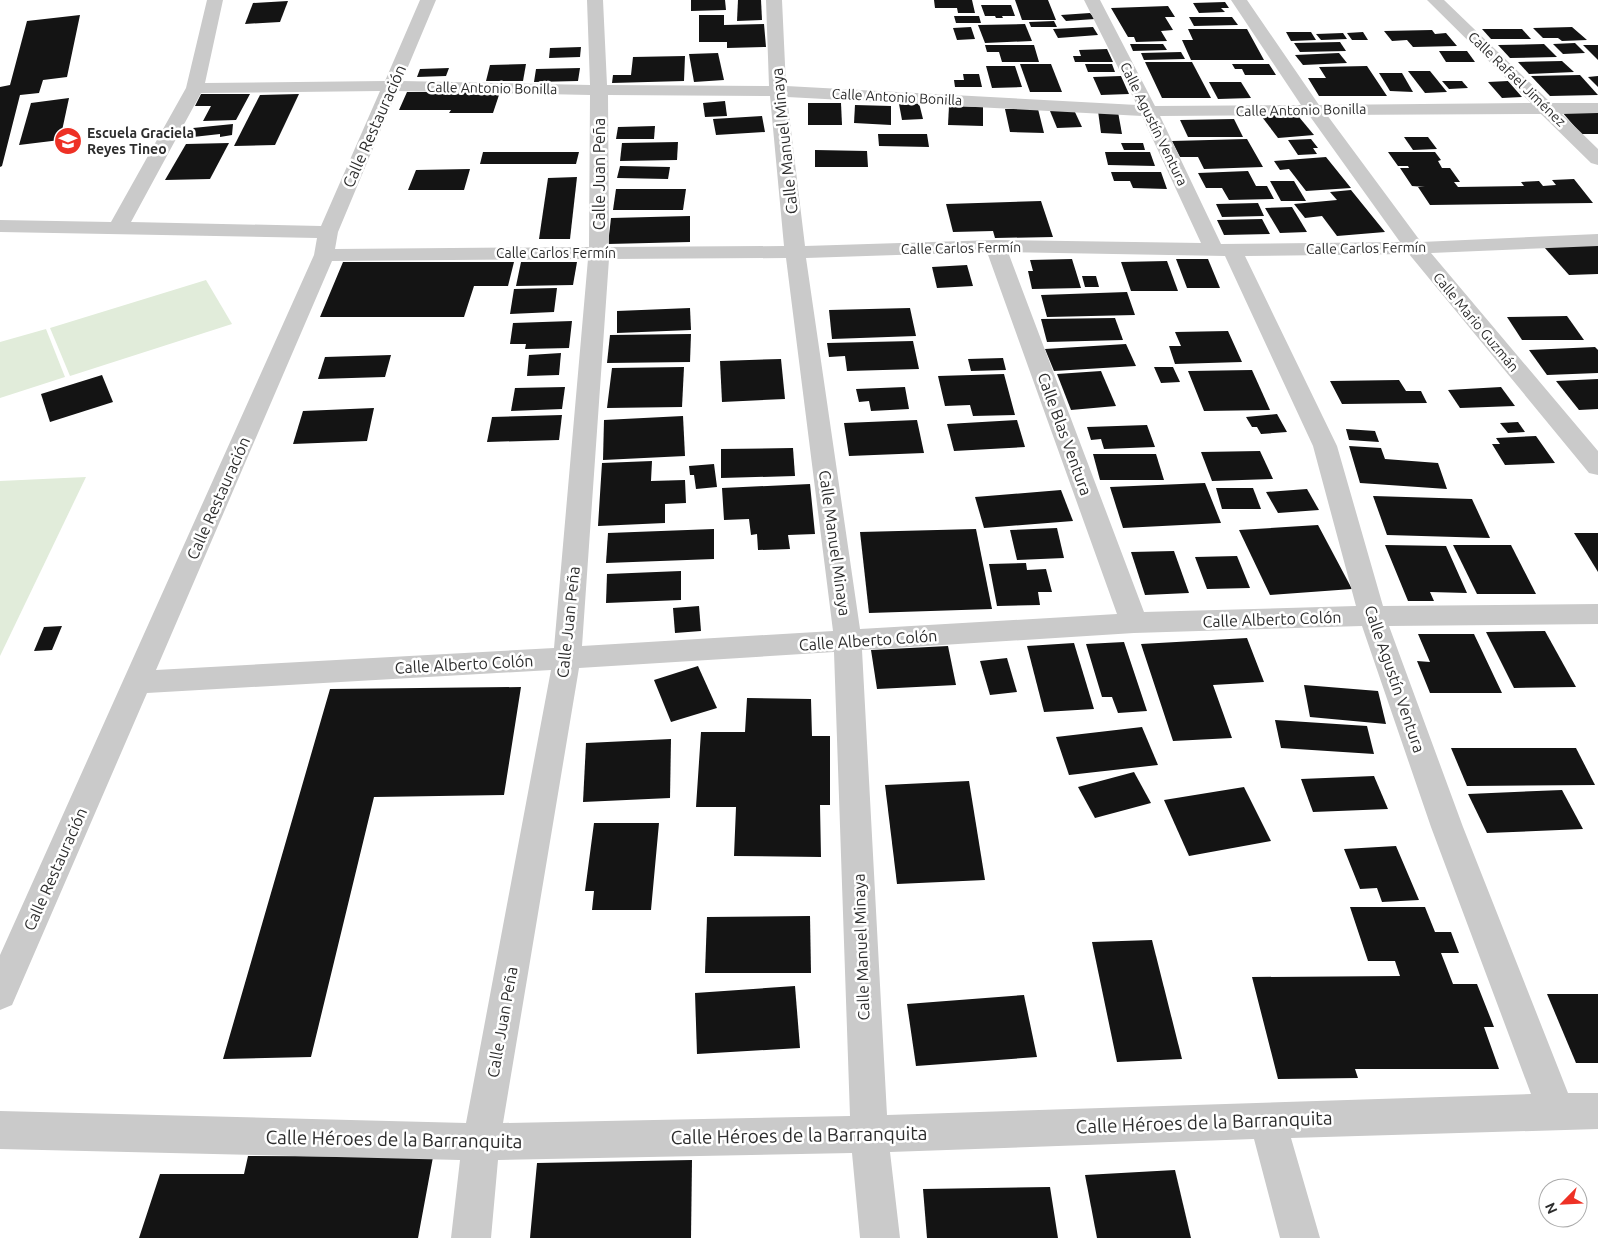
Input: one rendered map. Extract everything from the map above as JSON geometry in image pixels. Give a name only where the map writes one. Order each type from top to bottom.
[{"type":"street","points":[[118,228],[196,88],[215,0]]},
{"type":"street","name":"Calle Restauración","points":[[0,994],[138,682],[428,0]]},
{"type":"street","name":"Calle Juan Peña","points":[[471,1238],[481,1142],[567,658],[598,253],[599,90],[595,0]]},
{"type":"street","name":"Calle Manuel Minaya","points":[[774,0],[778,90],[795,252],[848,641],[868,1134],[880,1238]]},
{"type":"street","name":"Calle Agustín Ventura","points":[[1092,0],[1325,446],[1372,616],[1447,827],[1556,1111]]},
{"type":"street","name":"Calle Mario Guzmán","points":[[1239,0],[1313,109],[1415,248],[1598,467]]},
{"type":"street","name":"Calle Rafael Jiménez","points":[[1435,0],[1598,159]]},
{"type":"street","name":"Calle Antonio Bonilla","points":[[196,88],[392,86],[599,90],[778,90],[1149,112],[1313,109],[1598,108]]},
{"type":"street","name":"Calle Carlos Fermín","points":[[0,226],[118,228],[326,243],[598,253],[795,252],[995,246],[1223,250],[1415,248],[1598,240]]},
{"type":"street","name":"Calle Blas Ventura","points":[[995,246],[1134,623]]},
{"type":"street","name":"Calle Alberto Colón","points":[[138,682],[1134,623],[1372,616],[1598,614]]},
{"type":"street","name":"Calle Héroes de la Barranquita","points":[[0,1130],[481,1142],[868,1134],[1598,1111]]},
{"type":"street","points":[[1267,1120],[1300,1238]]},
{"type":"green space","points":[[206,280],[232,324],[70,376],[50,328]]},
{"type":"green space","points":[[46,329],[65,377],[0,398],[0,342]]},
{"type":"green space","points":[[86,477],[0,656],[0,481]]},
{"type":"building","points":[[691,0],[725,0],[726,10],[691,11]]},
{"type":"building","points":[[738,0],[761,0],[762,20],[737,21]]},
{"type":"building","points":[[934,0],[972,0],[975,13],[958,13],[957,8],[935,8]]},
{"type":"building","points":[[1015,0],[1048,0],[1056,20],[1022,20]]},
{"type":"building","points":[[288,1],[280,22],[245,24],[253,3]]},
{"type":"building","points":[[1225,2],[1229,8],[1221,8],[1225,12],[1199,13],[1193,3]]},
{"type":"building","points":[[981,5],[1011,5],[1015,16],[996,18],[995,16],[985,16]]},
{"type":"building","points":[[1168,6],[1175,17],[1165,17],[1173,30],[1161,31],[1167,41],[1136,42],[1134,37],[1128,37],[1111,8]]},
{"type":"building","points":[[1090,13],[1095,19],[1066,21],[1061,15]]},
{"type":"building","points":[[80,15],[67,77],[43,80],[39,93],[20,95],[2,166],[0,167],[0,87],[10,85],[27,21]]},
{"type":"building","points":[[699,15],[724,15],[724,25],[764,24],[766,47],[727,48],[727,42],[699,42]]},
{"type":"building","points":[[954,16],[979,16],[981,23],[956,23]]},
{"type":"building","points":[[1189,17],[1232,17],[1238,25],[1194,26]]},
{"type":"building","points":[[1054,21],[1057,27],[1031,27],[1029,22]]},
{"type":"building","points":[[1025,24],[1032,41],[985,43],[978,25]]},
{"type":"building","points":[[971,27],[975,39],[957,40],[953,28]]},
{"type":"building","points":[[1093,27],[1098,35],[1058,38],[1053,29]]},
{"type":"building","points":[[1572,27],[1587,40],[1562,41],[1558,38],[1543,38],[1533,28]]},
{"type":"building","points":[[1188,29],[1247,29],[1264,60],[1191,60],[1182,40],[1193,40]]},
{"type":"building","points":[[1482,29],[1522,29],[1531,39],[1491,39]]},
{"type":"building","points":[[1432,30],[1435,34],[1446,33],[1457,46],[1413,47],[1407,40],[1392,41],[1384,31]]},
{"type":"building","points":[[1286,32],[1311,32],[1316,40],[1291,41]]},
{"type":"building","points":[[1363,32],[1368,40],[1352,40],[1347,33]]},
{"type":"building","points":[[1343,33],[1347,39],[1321,40],[1316,34]]},
{"type":"building","points":[[1340,42],[1346,51],[1300,52],[1294,43]]},
{"type":"building","points":[[1575,43],[1585,53],[1563,54],[1553,44]]},
{"type":"building","points":[[1130,44],[1163,44],[1167,50],[1133,51]]},
{"type":"building","points":[[1544,44],[1557,57],[1510,58],[1498,45]]},
{"type":"building","points":[[985,45],[1034,45],[1039,62],[1002,62],[999,52],[987,52]]},
{"type":"building","points":[[1583,45],[1598,45],[1598,60]]},
{"type":"building","points":[[581,47],[580,57],[549,58],[550,48]]},
{"type":"building","points":[[1107,49],[1113,62],[1075,62],[1073,56],[1081,56],[1079,50]]},
{"type":"building","points":[[1439,51],[1467,51],[1475,62],[1446,62]]},
{"type":"building","points":[[1181,52],[1185,59],[1144,60],[1141,53]]},
{"type":"building","points":[[718,53],[724,80],[694,82],[689,54]]},
{"type":"building","points":[[1339,53],[1347,63],[1303,65],[1295,55]]},
{"type":"building","points":[[685,56],[684,81],[612,83],[613,75],[631,75],[633,57]]},
{"type":"building","points":[[1562,61],[1574,72],[1529,74],[1518,62]]},
{"type":"building","points":[[1145,62],[1192,62],[1211,98],[1162,98]]},
{"type":"building","points":[[526,64],[523,81],[486,81],[490,65]]},
{"type":"building","points":[[1020,64],[1051,64],[1062,92],[1030,92]]},
{"type":"building","points":[[1085,64],[1112,64],[1115,72],[1088,72]]},
{"type":"building","points":[[1232,64],[1269,64],[1276,75],[1245,75],[1242,69],[1235,69]]},
{"type":"building","points":[[986,66],[1015,66],[1022,87],[992,88]]},
{"type":"building","points":[[1367,66],[1387,96],[1319,96],[1308,78],[1326,78],[1319,67]]},
{"type":"building","points":[[449,68],[446,76],[417,77],[420,69]]},
{"type":"building","points":[[580,68],[578,81],[534,82],[536,69]]},
{"type":"building","points":[[1408,71],[1430,71],[1447,92],[1425,93]]},
{"type":"building","points":[[1379,73],[1402,73],[1413,92],[1390,91]]},
{"type":"building","points":[[963,74],[979,74],[982,87],[955,87],[954,80],[964,80]]},
{"type":"building","points":[[1580,75],[1598,95],[1550,96],[1531,76]]},
{"type":"building","points":[[1121,76],[1129,94],[1101,95],[1093,77]]},
{"type":"building","points":[[1598,76],[1598,87],[1588,77]]},
{"type":"building","points":[[1442,81],[1462,81],[1468,88],[1449,89]]},
{"type":"building","points":[[1508,81],[1522,97],[1502,98],[1488,82]]},
{"type":"building","points":[[1209,82],[1241,82],[1251,98],[1218,99]]},
{"type":"building","points":[[407,92],[500,92],[493,113],[449,113],[451,110],[399,110]]},
{"type":"building","points":[[201,94],[250,94],[236,120],[203,121],[211,106],[195,106]]},
{"type":"building","points":[[299,94],[275,145],[234,146],[260,95]]},
{"type":"building","points":[[69,98],[60,140],[19,145],[31,103]]},
{"type":"building","points":[[725,101],[727,116],[705,117],[703,103]]},
{"type":"building","points":[[808,103],[841,103],[842,125],[808,125]]},
{"type":"building","points":[[919,103],[923,119],[902,120],[899,104]]},
{"type":"building","points":[[855,105],[891,106],[891,125],[854,123]]},
{"type":"building","points":[[949,106],[983,107],[983,126],[948,125]]},
{"type":"building","points":[[1005,109],[1038,109],[1044,133],[1010,132]]},
{"type":"building","points":[[1074,110],[1082,127],[1057,128],[1050,111]]},
{"type":"building","points":[[1098,111],[1118,112],[1122,134],[1101,133]]},
{"type":"building","points":[[1294,111],[1314,135],[1278,138],[1259,113]]},
{"type":"building","points":[[1562,112],[1598,112],[1598,134],[1581,134]]},
{"type":"building","points":[[762,116],[765,132],[716,135],[713,119]]},
{"type":"building","points":[[1234,119],[1243,137],[1188,137],[1180,120]]},
{"type":"building","points":[[233,124],[232,135],[220,137],[220,134],[193,137],[193,128]]},
{"type":"building","points":[[655,126],[654,139],[616,139],[618,127]]},
{"type":"building","points":[[878,134],[927,134],[929,147],[879,146]]},
{"type":"building","points":[[1404,137],[1428,137],[1437,149],[1413,150]]},
{"type":"building","points":[[1247,139],[1263,167],[1204,169],[1198,157],[1180,157],[1172,141]]},
{"type":"building","points":[[1311,139],[1318,148],[1313,148],[1317,154],[1298,155],[1288,140]]},
{"type":"building","points":[[678,142],[677,160],[620,161],[622,143]]},
{"type":"building","points":[[229,143],[210,179],[165,180],[186,144]]},
{"type":"building","points":[[1121,143],[1143,143],[1145,150],[1124,150]]},
{"type":"building","points":[[815,150],[867,151],[868,167],[815,167]]},
{"type":"building","points":[[483,152],[579,152],[576,164],[480,164]]},
{"type":"building","points":[[1105,152],[1150,152],[1155,166],[1108,165]]},
{"type":"building","points":[[1388,152],[1435,152],[1441,160],[1438,161],[1442,168],[1450,168],[1460,182],[1454,182],[1458,187],[1524,186],[1521,182],[1539,181],[1543,186],[1556,185],[1552,180],[1574,179],[1593,203],[1430,205],[1418,187],[1425,187],[1412,186],[1400,168],[1409,168],[1408,166],[1398,166]]},
{"type":"building","points":[[1326,157],[1351,188],[1306,191],[1289,169],[1280,170],[1274,161]]},
{"type":"building","points":[[620,166],[670,167],[668,179],[617,178]]},
{"type":"building","points":[[470,169],[464,190],[408,190],[416,170]]},
{"type":"building","points":[[1248,171],[1256,186],[1267,186],[1274,199],[1229,200],[1222,188],[1206,188],[1198,173]]},
{"type":"building","points":[[1111,172],[1161,172],[1167,189],[1133,188],[1130,181],[1114,181]]},
{"type":"building","points":[[577,177],[570,239],[539,239],[548,178]]},
{"type":"building","points":[[1270,181],[1294,181],[1306,201],[1281,201]]},
{"type":"building","points":[[616,189],[686,189],[683,210],[613,210]]},
{"type":"building","points":[[1351,190],[1385,232],[1337,236],[1322,216],[1305,218],[1294,204],[1337,200],[1330,192]]},
{"type":"building","points":[[1041,201],[1053,237],[995,238],[993,231],[953,232],[946,204]]},
{"type":"building","points":[[1258,203],[1264,216],[1222,217],[1216,204]]},
{"type":"building","points":[[1292,207],[1307,232],[1280,233],[1265,208]]},
{"type":"building","points":[[690,216],[690,242],[608,244],[611,218]]},
{"type":"building","points":[[1262,219],[1270,234],[1224,235],[1217,220]]},
{"type":"building","points":[[1598,244],[1598,274],[1569,275],[1544,247]]},
{"type":"building","points":[[1072,259],[1081,288],[1032,289],[1028,271],[1033,271],[1030,260]]},
{"type":"building","points":[[1176,259],[1208,259],[1220,288],[1187,288]]},
{"type":"building","points":[[1167,261],[1178,291],[1131,291],[1121,262]]},
{"type":"building","points":[[343,262],[514,262],[508,286],[474,286],[464,317],[320,317]]},
{"type":"building","points":[[521,262],[577,262],[573,285],[516,286]]},
{"type":"building","points":[[967,265],[973,286],[937,288],[932,267]]},
{"type":"building","points":[[1082,276],[1096,276],[1099,287],[1085,287]]},
{"type":"building","points":[[557,288],[554,312],[510,314],[514,289]]},
{"type":"building","points":[[1127,292],[1135,315],[1047,317],[1041,295]]},
{"type":"building","points":[[690,308],[691,330],[617,333],[617,311]]},
{"type":"building","points":[[910,308],[916,336],[832,339],[829,310]]},
{"type":"building","points":[[1567,316],[1584,340],[1522,340],[1507,317]]},
{"type":"building","points":[[1115,318],[1123,340],[1047,342],[1041,319]]},
{"type":"building","points":[[572,321],[569,348],[525,349],[526,344],[510,344],[513,323]]},
{"type":"building","points":[[1228,331],[1242,362],[1175,364],[1169,346],[1181,346],[1175,332]]},
{"type":"building","points":[[691,334],[690,362],[607,363],[610,335]]},
{"type":"building","points":[[913,341],[919,369],[847,371],[845,356],[829,357],[827,343]]},
{"type":"building","points":[[1126,344],[1136,366],[1054,371],[1045,349]]},
{"type":"building","points":[[1595,347],[1598,350],[1598,373],[1547,375],[1529,350]]},
{"type":"building","points":[[561,353],[559,375],[527,376],[529,355]]},
{"type":"building","points":[[391,355],[385,377],[318,379],[325,357]]},
{"type":"building","points":[[1003,358],[1006,370],[971,371],[968,359]]},
{"type":"building","points":[[781,359],[785,399],[722,402],[720,361]]},
{"type":"building","points":[[684,367],[682,407],[607,408],[612,368]]},
{"type":"building","points":[[1154,367],[1173,367],[1180,382],[1161,383]]},
{"type":"building","points":[[1252,370],[1270,410],[1204,411],[1188,371]]},
{"type":"building","points":[[1101,371],[1116,406],[1071,410],[1057,374]]},
{"type":"building","points":[[1004,374],[1015,415],[973,416],[970,405],[945,406],[938,376]]},
{"type":"building","points":[[102,375],[113,402],[50,422],[41,394]]},
{"type":"building","points":[[1598,379],[1598,409],[1579,410],[1556,381]]},
{"type":"building","points":[[1399,380],[1406,391],[1421,391],[1427,403],[1342,404],[1330,381]]},
{"type":"building","points":[[565,387],[562,409],[511,411],[515,388]]},
{"type":"building","points":[[905,387],[909,409],[871,411],[869,401],[859,402],[856,389]]},
{"type":"building","points":[[1501,387],[1515,406],[1460,408],[1448,390]]},
{"type":"building","points":[[374,408],[367,441],[293,444],[303,411]]},
{"type":"building","points":[[1277,414],[1287,432],[1261,434],[1257,427],[1252,427],[1246,417]]},
{"type":"building","points":[[562,415],[559,440],[487,442],[492,417]]},
{"type":"building","points":[[683,416],[685,456],[603,460],[604,420]]},
{"type":"building","points":[[917,420],[924,453],[849,456],[844,423]]},
{"type":"building","points":[[1017,420],[1025,447],[954,451],[947,424]]},
{"type":"building","points":[[1518,422],[1525,432],[1508,433],[1500,423]]},
{"type":"building","points":[[1147,425],[1155,447],[1104,449],[1101,439],[1091,440],[1087,427]]},
{"type":"building","points":[[1346,429],[1375,431],[1379,442],[1349,440]]},
{"type":"building","points":[[1536,436],[1555,463],[1505,465],[1492,444],[1500,444],[1496,438]]},
{"type":"building","points":[[1349,446],[1381,448],[1385,459],[1438,463],[1447,489],[1360,483]]},
{"type":"building","points":[[793,448],[795,476],[721,478],[721,449]]},
{"type":"building","points":[[1260,451],[1273,479],[1212,481],[1201,452]]},
{"type":"building","points":[[1093,454],[1156,454],[1164,480],[1100,480]]},
{"type":"building","points":[[652,461],[651,481],[685,480],[686,503],[665,504],[665,523],[598,526],[602,463]]},
{"type":"building","points":[[714,464],[717,487],[696,489],[694,475],[690,475],[689,466]]},
{"type":"building","points":[[1205,483],[1221,523],[1123,528],[1110,487]]},
{"type":"building","points":[[810,484],[815,534],[788,535],[790,549],[758,550],[757,534],[751,535],[749,519],[724,520],[722,488]]},
{"type":"building","points":[[1216,488],[1253,488],[1261,509],[1222,509]]},
{"type":"building","points":[[1307,489],[1319,510],[1278,513],[1266,492]]},
{"type":"building","points":[[1061,490],[1073,521],[984,528],[975,497]]},
{"type":"building","points":[[1373,496],[1472,499],[1490,538],[1387,535]]},
{"type":"building","points":[[1318,525],[1352,589],[1270,595],[1239,530]]},
{"type":"building","points":[[1057,528],[1064,558],[1017,560],[1010,530]]},
{"type":"building","points":[[714,529],[714,559],[606,563],[608,533]]},
{"type":"building","points":[[976,529],[992,609],[869,613],[860,532]]},
{"type":"building","points":[[1574,533],[1598,533],[1598,572]]},
{"type":"building","points":[[1385,545],[1446,546],[1467,593],[1430,592],[1434,601],[1408,601]]},
{"type":"building","points":[[1453,545],[1511,545],[1536,594],[1477,594]]},
{"type":"building","points":[[1174,551],[1189,593],[1145,595],[1131,552]]},
{"type":"building","points":[[1237,556],[1250,588],[1207,589],[1195,557]]},
{"type":"building","points":[[1026,563],[1027,570],[1046,569],[1052,592],[1038,592],[1040,605],[997,606],[989,564]]},
{"type":"building","points":[[681,571],[681,600],[606,603],[607,574]]},
{"type":"building","points":[[699,606],[701,631],[675,633],[673,608]]},
{"type":"building","points":[[62,626],[52,650],[34,651],[44,627]]},
{"type":"building","points":[[1545,631],[1576,687],[1514,688],[1486,632]]},
{"type":"building","points":[[1418,634],[1474,634],[1502,693],[1430,693],[1417,661],[1430,662]]},
{"type":"building","points":[[1247,638],[1264,682],[1213,685],[1232,738],[1173,741],[1141,644]]},
{"type":"building","points":[[1124,642],[1147,711],[1118,713],[1112,697],[1102,697],[1086,644]]},
{"type":"building","points":[[1074,643],[1094,709],[1044,712],[1027,646]]},
{"type":"building","points":[[948,646],[956,685],[877,689],[871,650]]},
{"type":"building","points":[[1007,658],[1017,692],[990,695],[980,661]]},
{"type":"building","points":[[698,666],[717,708],[671,722],[654,680]]},
{"type":"building","points":[[1304,685],[1378,691],[1386,724],[1310,717]]},
{"type":"building","points":[[521,687],[504,795],[374,797],[311,1057],[223,1059],[330,689]]},
{"type":"building","points":[[747,698],[811,699],[812,736],[830,736],[830,805],[820,805],[821,857],[734,856],[736,807],[696,807],[701,732],[745,732]]},
{"type":"building","points":[[1275,720],[1367,726],[1374,754],[1281,748]]},
{"type":"building","points":[[1142,727],[1158,765],[1069,775],[1056,737]]},
{"type":"building","points":[[671,739],[670,798],[583,802],[586,743]]},
{"type":"building","points":[[1451,748],[1576,748],[1595,785],[1467,786]]},
{"type":"building","points":[[1134,772],[1151,803],[1095,818],[1078,787]]},
{"type":"building","points":[[1374,776],[1388,809],[1313,812],[1301,779]]},
{"type":"building","points":[[969,781],[985,880],[897,884],[885,785]]},
{"type":"building","points":[[1244,787],[1271,841],[1189,856],[1164,800]]},
{"type":"building","points":[[1562,790],[1583,829],[1487,833],[1468,794]]},
{"type":"building","points":[[594,823],[659,823],[651,910],[592,910],[594,891],[585,891]]},
{"type":"building","points":[[1396,846],[1419,900],[1382,902],[1377,888],[1360,889],[1344,849]]},
{"type":"building","points":[[1350,907],[1425,907],[1435,932],[1451,932],[1459,953],[1441,953],[1453,984],[1477,984],[1494,1027],[1484,1027],[1499,1069],[1355,1069],[1358,1078],[1278,1079],[1252,977],[1400,976],[1395,961],[1368,961]]},
{"type":"building","points":[[810,916],[811,973],[705,973],[707,917]]},
{"type":"building","points":[[1152,940],[1182,1059],[1117,1062],[1092,942]]},
{"type":"building","points":[[795,986],[800,1048],[697,1054],[695,993]]},
{"type":"building","points":[[1547,994],[1598,994],[1598,1063],[1576,1063]]},
{"type":"building","points":[[1024,995],[1037,1057],[916,1066],[907,1004]]},
{"type":"building","points":[[248,1156],[433,1157],[418,1238],[139,1238],[160,1174],[244,1174]]},
{"type":"building","points":[[692,1160],[691,1238],[530,1238],[537,1163]]},
{"type":"building","points":[[1175,1170],[1191,1238],[1097,1238],[1085,1175]]},
{"type":"building","points":[[1050,1187],[1058,1238],[927,1238],[923,1189]]},
{"type":"place","name":"Escuela Graciela Reyes Tineo","points":[[68,141]]}]
